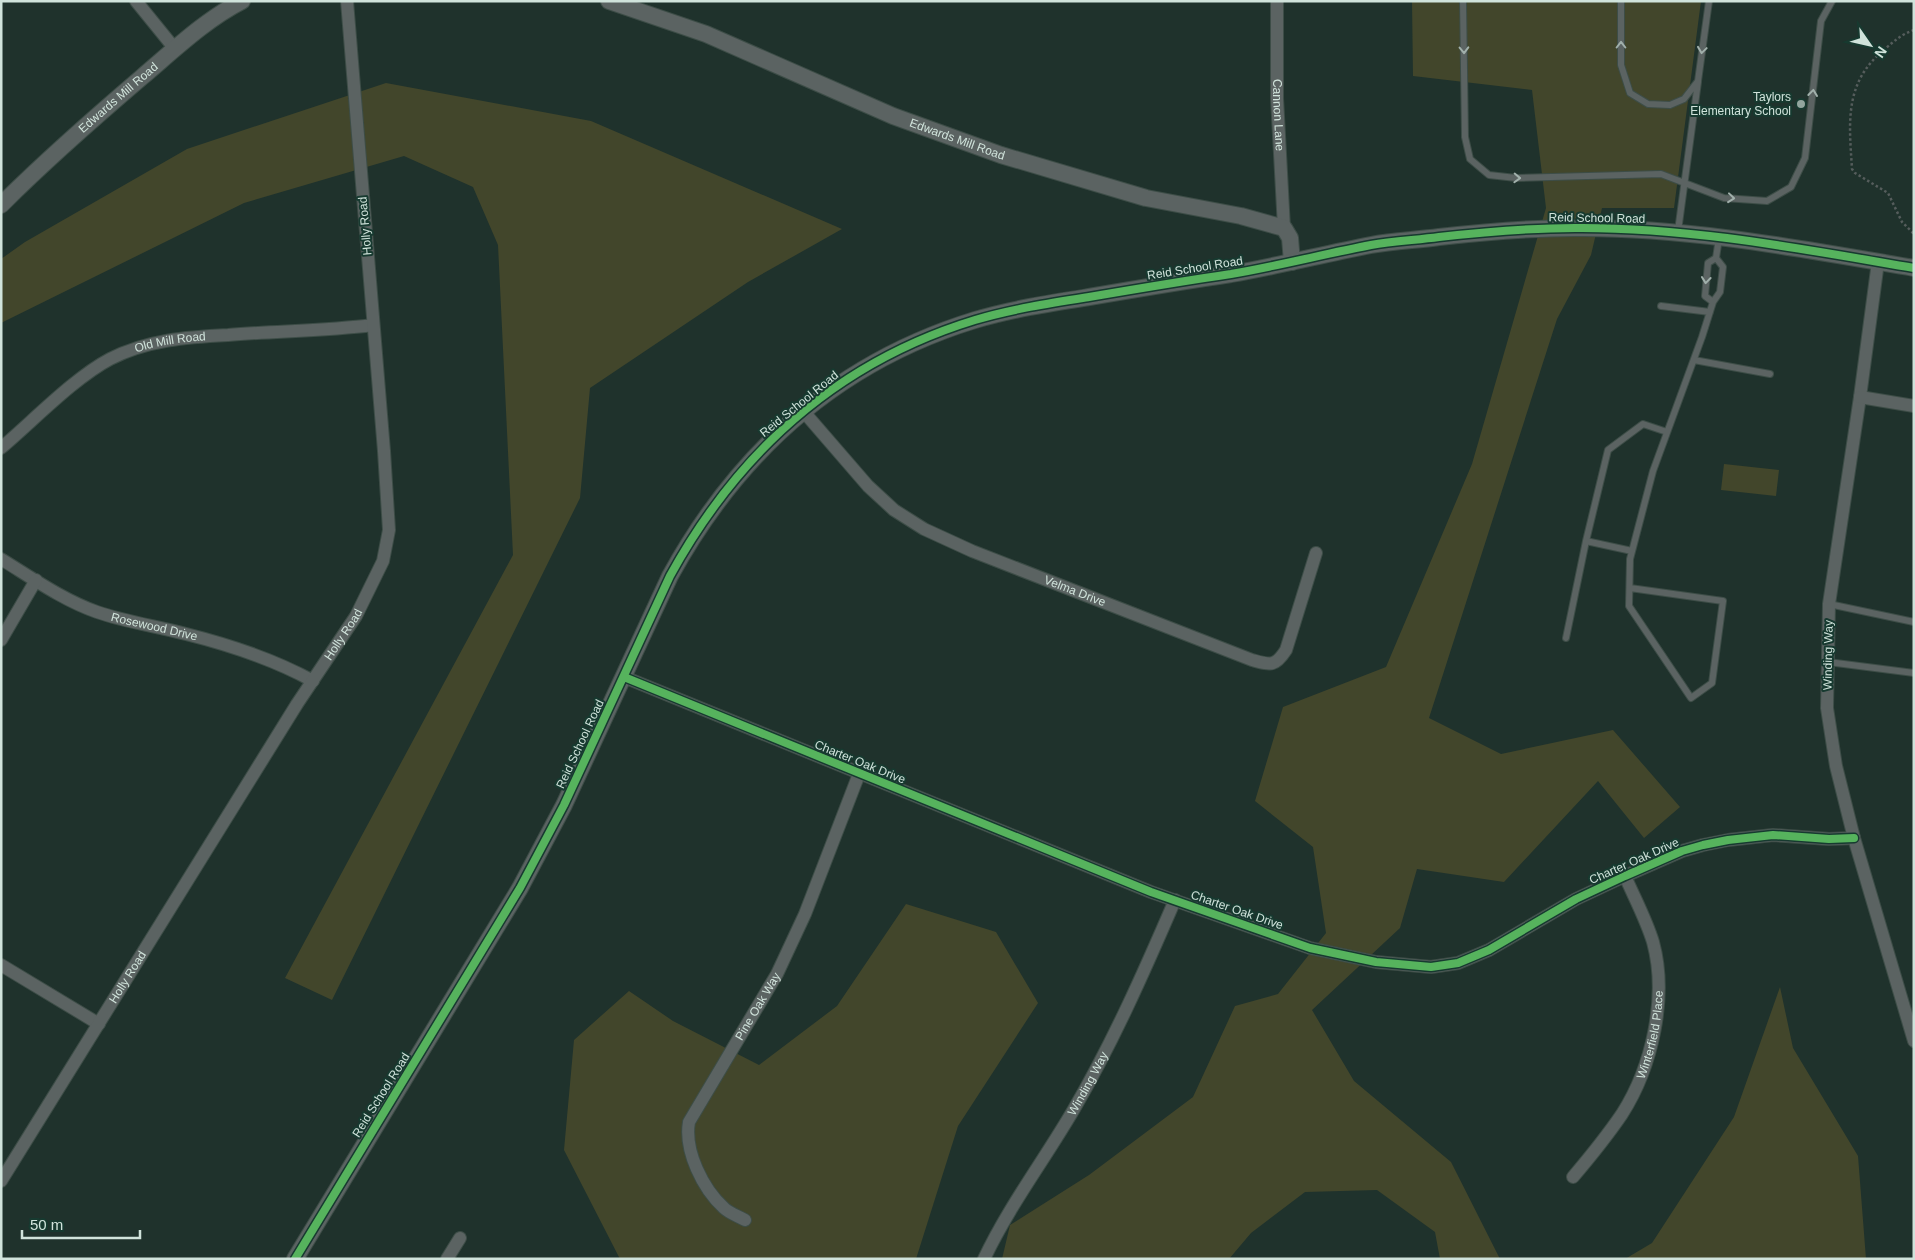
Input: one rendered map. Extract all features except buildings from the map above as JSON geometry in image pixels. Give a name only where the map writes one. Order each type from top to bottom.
[{"type":"street","points":[[136,1],[175,49]]},
{"type":"street","name":"Edwards Mill Road","points":[[1,205],[44,164],[175,49],[213,18],[242,1]]},
{"type":"street","name":"Holly Road","points":[[1,1181],[356,616],[379,573],[387,546],[389,530],[384,451],[347,1]]},
{"type":"street","name":"Edwards Mill Road","points":[[609,1],[706,34],[893,116],[1002,156],[1146,198],[1241,216],[1284,228]]},
{"type":"street","name":"Cannon Lane","points":[[1277,1],[1277,98],[1284,228]]},
{"type":"street","points":[[1284,228],[1290,238],[1292,262]]},
{"type":"street","name":"Reid School Road","points":[[295,1259],[520,888],[564,805],[670,576],[706,516],[754,456],[832,389],[884,358],[928,337],[976,320],[1034,306],[1292,262],[1374,244],[1488,232],[1574,228],[1719,237],[1914,268]]},
{"type":"street","name":"Winding Way","points":[[1878,262],[1829,604],[1826,662],[1827,708],[1831,739],[1854,838],[1914,1041]]},
{"type":"street","name":"Old Mill Road","points":[[1,448],[89,372],[108,360],[139,347],[188,337],[340,329],[373,325]]},
{"type":"street","points":[[1860,397],[1914,406]]},
{"type":"street","name":"Velma Drive","points":[[804,412],[868,486],[894,510],[924,529],[972,551],[1252,660],[1273,664],[1279,661],[1286,650],[1316,553]]},
{"type":"street","name":"Rosewood Drive","points":[[1,559],[68,599],[96,612],[185,633],[254,654],[282,664],[314,681]]},
{"type":"street","points":[[1,640],[36,580]]},
{"type":"street","name":"Charter Oak Drive","points":[[624,676],[859,774],[1174,900],[1310,948],[1376,962],[1431,967],[1458,963],[1479,955],[1576,899],[1625,876],[1682,852],[1728,840],[1773,835],[1829,839],[1854,838]]},
{"type":"street","name":"Pine Oak Way","points":[[745,1220],[725,1209],[710,1192],[691,1152],[688,1132],[689,1122],[778,974],[805,914],[859,774]]},
{"type":"street","name":"Winterfield Place","points":[[1573,1177],[1593,1153],[1630,1098],[1645,1065],[1655,1018],[1658,997],[1656,960],[1649,932],[1625,876]]},
{"type":"street","name":"Winding Way","points":[[984,1259],[1008,1214],[1073,1111],[1105,1055],[1137,990],[1174,900]]},
{"type":"street","points":[[1,965],[99,1024]]},
{"type":"street","points":[[448,1259],[460,1238]]},
{"type":"lane","points":[[1463,1],[1465,137],[1470,159],[1489,175],[1516,178],[1661,174],[1724,198],[1767,201],[1791,187],[1805,158],[1821,21],[1832,1]]},
{"type":"lane","points":[[1621,1],[1621,65],[1630,93],[1648,104],[1670,105],[1684,100],[1698,81]]},
{"type":"lane","points":[[1677,233],[1709,1]]},
{"type":"lane","points":[[1630,588],[1723,601],[1712,683],[1691,698],[1629,606],[1632,551],[1652,471],[1694,360],[1713,302],[1720,292],[1723,267],[1716,258],[1719,237]]},
{"type":"lane","points":[[1713,302],[1705,296],[1708,263],[1716,258]]},
{"type":"lane","points":[[1661,306],[1710,312]]},
{"type":"lane","points":[[1694,360],[1770,374]]},
{"type":"lane","points":[[1566,638],[1586,541],[1608,450],[1643,424],[1667,432]]},
{"type":"lane","points":[[1586,541],[1632,551]]},
{"type":"lane","points":[[1829,604],[1914,622]]},
{"type":"lane","points":[[1826,662],[1914,673]]},
{"type":"path","points":[[1914,30],[1904,33],[1876,56],[1862,73],[1854,90],[1849,128],[1852,169],[1855,173],[1888,192],[1902,222],[1914,234]]},
{"type":"green space","points":[[1412,1],[1701,1],[1674,208],[1602,208],[1591,255],[1557,319],[1429,718],[1501,754],[1613,730],[1680,807],[1644,838],[1598,781],[1504,882],[1417,869],[1400,928],[1312,1010],[1354,1081],[1451,1162],[1500,1259],[1440,1259],[1435,1232],[1377,1190],[1305,1192],[1251,1233],[1229,1259],[1002,1259],[1010,1225],[1089,1175],[1193,1097],[1235,1006],[1278,994],[1326,933],[1313,847],[1255,801],[1283,707],[1386,667],[1472,464],[1546,208],[1532,90],[1413,76]]},
{"type":"green space","points":[[386,83],[591,121],[842,229],[748,282],[590,388],[580,498],[332,1000],[285,978],[513,555],[498,245],[473,187],[404,156],[244,203],[1,323],[1,259],[25,242],[187,149]]},
{"type":"green space","points":[[1724,464],[1779,470],[1776,496],[1721,490]]},
{"type":"green space","points":[[906,904],[996,932],[1038,1003],[958,1126],[916,1259],[620,1259],[564,1150],[574,1040],[629,991],[673,1021],[759,1065],[837,1006]]},
{"type":"green space","points":[[1780,987],[1793,1048],[1858,1156],[1866,1259],[1625,1259],[1652,1243],[1734,1117]]},
{"type":"cycle path","points":[[295,1259],[520,888],[564,805],[670,576],[697,531],[727,490],[760,452],[797,417],[836,387],[879,360],[925,338],[975,320],[1017,309],[1249,271],[1379,244],[1490,232],[1575,228],[1660,231],[1745,240],[1914,268]]},
{"type":"cycle path","points":[[624,677],[1151,892],[1310,948],[1376,962],[1431,967],[1458,963],[1489,950],[1576,899],[1682,851],[1703,845],[1773,835],[1829,839],[1854,838]]},
{"type":"place","name":"Taylors Elementary School","points":[[1801,104]]}]
